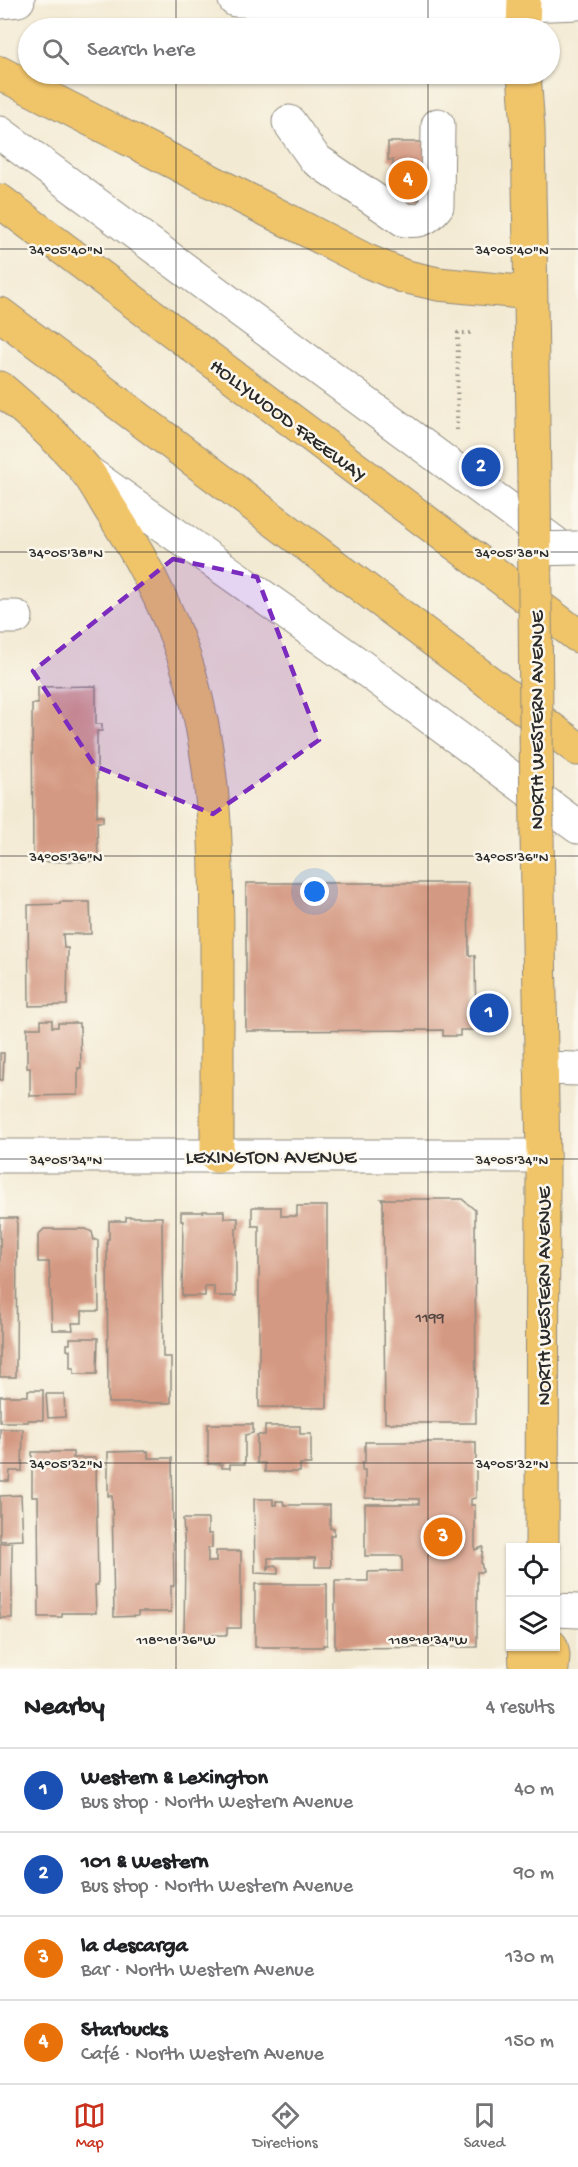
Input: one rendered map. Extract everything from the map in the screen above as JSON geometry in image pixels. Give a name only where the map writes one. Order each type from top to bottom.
[{"type":"main road","points":[[0,73],[18,82]]},
{"type":"main road","points":[[21,84],[367,261],[403,276],[438,284],[530,293]]},
{"type":"main road","name":"NORTH WESTERN AVENUE","points":[[525,84],[528,128],[534,480],[543,1156],[542,1543]]},
{"type":"main road","name":"HOLLYWOOD FREEWAY","points":[[0,201],[578,636]]},
{"type":"main road","points":[[0,314],[578,749]]},
{"type":"main road","points":[[0,388],[60,441],[86,471],[129,539],[153,584],[173,629],[190,678],[201,722],[213,805],[217,906],[217,1156]]},
{"type":"main road","points":[[525,1651],[526,1669]]},
{"type":"main road","points":[[552,1651],[552,1669]]},
{"type":"street","points":[[0,2],[18,0]]},
{"type":"street","points":[[250,0],[524,11],[578,3]]},
{"type":"street","points":[[289,122],[315,159],[404,220],[418,222],[429,216],[437,206],[438,126]]},
{"type":"street","points":[[0,133],[578,560]]},
{"type":"street","points":[[86,471],[358,664],[578,827]]},
{"type":"street","points":[[535,549],[578,548]]},
{"type":"street","points":[[541,1068],[578,1069]]},
{"type":"street","name":"LEXINGTON AVENUE","points":[[0,1156],[543,1156]]},
{"type":"street","points":[[560,1610],[578,1611]]},
{"type":"path","points":[[457,434],[458,333],[472,333]]},
{"type":"highlighted area","points":[[173,559],[257,577],[319,740],[213,814],[95,766],[33,671]]},
{"type":"building","points":[[388,142],[428,142],[422,199],[393,199],[393,160],[388,160]]},
{"type":"building","points":[[96,686],[96,724],[102,724],[102,731],[97,731],[97,816],[103,816],[103,822],[97,822],[98,861],[33,862],[32,704],[38,704],[38,687]]},
{"type":"building","points":[[246,883],[468,883],[469,955],[475,956],[476,1030],[460,1030],[460,1036],[443,1036],[443,1030],[246,1031]]},
{"type":"building","points":[[60,902],[90,902],[91,934],[63,934],[64,948],[68,948],[67,1005],[29,1006],[28,905],[60,904]]},
{"type":"building","points":[[41,1020],[52,1020],[52,1027],[58,1027],[58,1023],[79,1023],[81,1068],[78,1068],[78,1095],[30,1096],[27,1028],[41,1028]]},
{"type":"building","points":[[0,1053],[4,1053],[3,1080],[0,1080]]},
{"type":"building","points":[[381,1199],[462,1199],[475,1210],[476,1423],[385,1423],[383,1201]]},
{"type":"building","points":[[297,1206],[327,1206],[327,1408],[259,1407],[259,1226],[252,1226],[252,1207],[281,1207],[281,1216],[297,1216]]},
{"type":"building","points":[[224,1211],[224,1218],[238,1218],[236,1296],[214,1296],[214,1286],[205,1286],[205,1296],[182,1296],[183,1221],[181,1221],[181,1212]]},
{"type":"building","points":[[126,1217],[162,1217],[163,1357],[171,1357],[171,1403],[108,1403],[107,1239],[109,1239],[109,1221],[126,1221]]},
{"type":"building","points":[[0,1218],[17,1218],[16,1377],[0,1377]]},
{"type":"building","points":[[44,1229],[86,1229],[92,1232],[94,1240],[98,1240],[99,1311],[82,1311],[82,1323],[72,1323],[73,1330],[52,1330],[49,1262],[38,1262],[38,1235]]},
{"type":"building","points":[[70,1338],[98,1338],[97,1374],[74,1374],[74,1368],[70,1368],[70,1350],[67,1350]]},
{"type":"building","points":[[28,1390],[43,1390],[43,1420],[0,1422],[0,1396],[28,1396]]},
{"type":"building","points":[[46,1394],[64,1394],[65,1417],[48,1418]]},
{"type":"building","points":[[208,1424],[253,1424],[253,1433],[245,1435],[245,1464],[230,1464],[230,1468],[222,1468],[222,1464],[208,1464]]},
{"type":"building","points":[[265,1426],[300,1426],[300,1434],[311,1434],[311,1464],[300,1464],[300,1472],[265,1472],[265,1463],[257,1463],[257,1435],[265,1435]]},
{"type":"building","points":[[0,1429],[23,1429],[22,1471],[10,1471],[9,1481],[0,1481]]},
{"type":"building","points":[[365,1442],[476,1442],[476,1498],[471,1499],[471,1505],[475,1505],[475,1550],[483,1547],[481,1562],[483,1572],[477,1572],[477,1647],[335,1648],[335,1581],[368,1581],[368,1572],[402,1571],[402,1556],[365,1556],[365,1504],[419,1504],[419,1499],[365,1498],[365,1470],[362,1470],[362,1462],[365,1462]]},
{"type":"building","points":[[148,1451],[148,1458],[172,1458],[174,1586],[171,1586],[171,1612],[138,1612],[138,1616],[114,1617],[112,1496],[108,1496],[108,1452]]},
{"type":"building","points":[[32,1452],[73,1452],[73,1458],[96,1458],[98,1585],[95,1585],[96,1613],[62,1613],[62,1617],[39,1617],[38,1497],[32,1497]]},
{"type":"building","points":[[21,1495],[23,1540],[0,1541],[0,1496]]},
{"type":"building","points":[[254,1499],[273,1499],[273,1505],[276,1505],[276,1501],[283,1501],[284,1505],[330,1505],[330,1528],[334,1528],[334,1535],[330,1535],[331,1567],[315,1567],[315,1558],[268,1558],[268,1569],[275,1565],[278,1568],[278,1574],[255,1573]]},
{"type":"building","points":[[183,1519],[208,1519],[208,1534],[212,1534],[212,1548],[208,1548],[208,1562],[216,1562],[216,1551],[241,1551],[241,1628],[227,1628],[227,1635],[184,1635]]},
{"type":"building","points":[[0,1543],[12,1543],[12,1618],[0,1618]]},
{"type":"building","points":[[255,1584],[327,1584],[327,1645],[323,1647],[255,1647]]},
{"type":"place","name":"Starbucks","points":[[408,180]]},
{"type":"place","name":"101 & Western","points":[[481,467]]},
{"type":"place","name":"Western & Lexington","points":[[489,1013]]},
{"type":"place","name":"la descarga","points":[[443,1537]]}]
